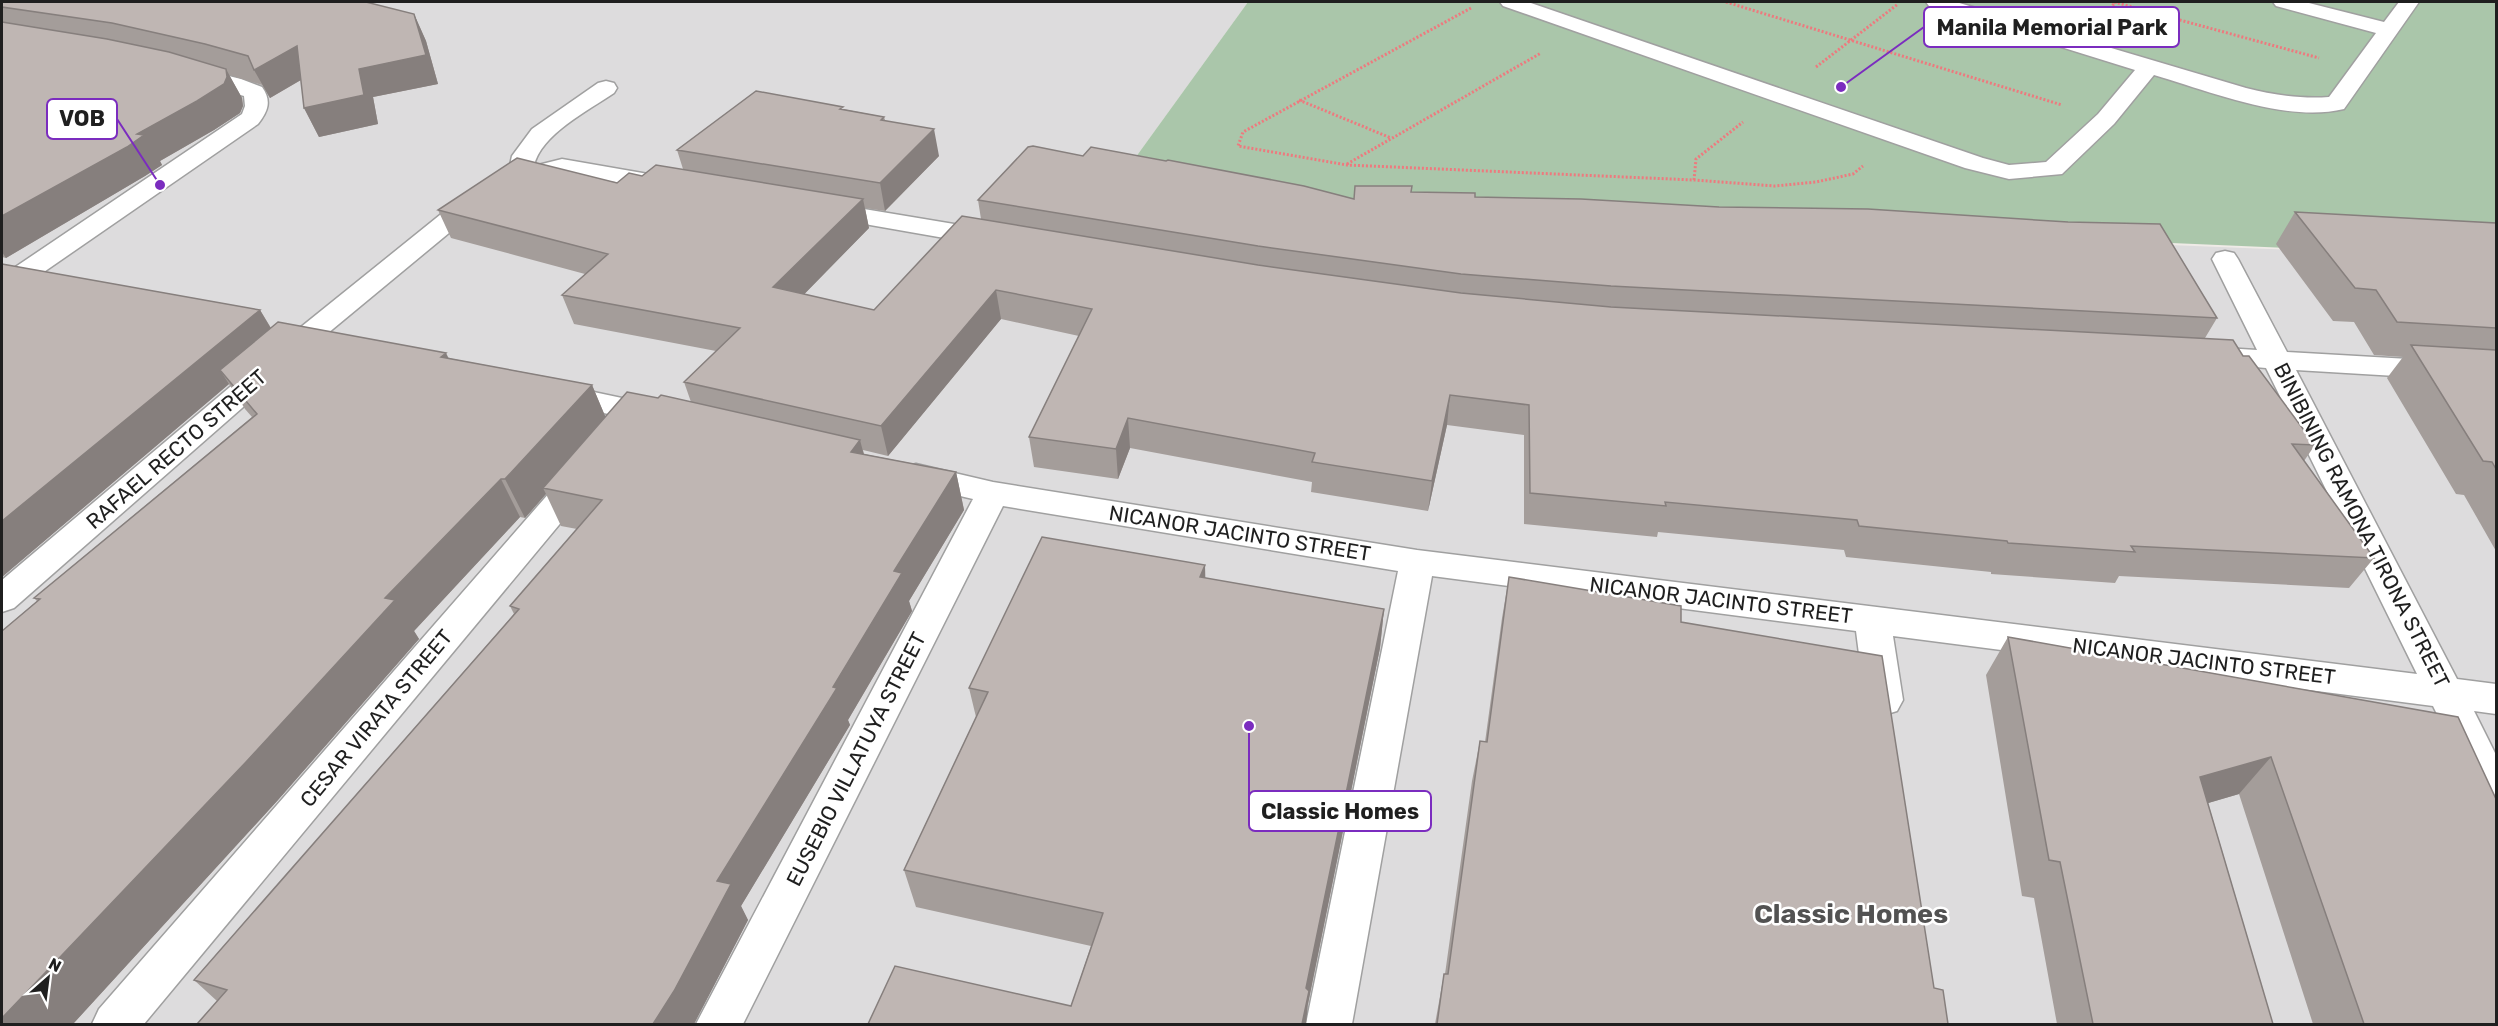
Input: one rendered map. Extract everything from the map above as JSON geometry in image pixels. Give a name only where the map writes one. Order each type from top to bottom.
[{"type":"street","points":[[1510,2],[1974,164],[2009,172],[2053,169],[2106,119],[2149,68]]},
{"type":"street","points":[[1936,2],[2149,68],[2269,101],[2307,107],[2336,104],[2387,28],[2409,2]]},
{"type":"street","points":[[2283,2],[2387,28]]},
{"type":"street","points":[[2,288],[13,270],[250,119],[257,109],[258,102],[254,92],[233,84],[176,70]]},
{"type":"street","points":[[520,178],[524,156],[540,134],[606,88]]},
{"type":"street","name":"RAFAEL RECTO STREET","points":[[2,598],[306,337],[476,199],[520,178],[562,166],[692,188]]},
{"type":"street","points":[[798,206],[1010,242]]},
{"type":"street","name":"BINIBINING RAMONA TIRONA STREET","points":[[2225,259],[2496,793]]},
{"type":"street","points":[[13,270],[59,281]]},
{"type":"street","points":[[273,330],[341,345]]},
{"type":"street","points":[[2177,355],[2496,373]]},
{"type":"street","points":[[526,386],[620,432],[683,421]]},
{"type":"street","name":"CESAR VIRATA STREET","points":[[115,1024],[620,432]]},
{"type":"street","name":"NICANOR JACINTO STREET","points":[[890,469],[993,493],[1417,562],[2496,699]]},
{"type":"street","name":"EUSEBIO VILLATUYA STREET","points":[[719,1024],[993,493]]},
{"type":"street","points":[[1329,1024],[1417,562]]},
{"type":"street","points":[[1872,618],[1889,734]]},
{"type":"path","points":[[1726,2],[2106,119]]},
{"type":"path","points":[[2114,2],[2360,70]]},
{"type":"path","points":[[1472,7],[1244,132],[1239,146],[1347,165],[1694,180],[1775,186],[1816,182],[1853,174],[1900,137]]},
{"type":"path","points":[[1347,165],[1586,27]]},
{"type":"path","points":[[1299,100],[1391,138]]},
{"type":"shaded area","name":"Classic Homes","points":[[2,2],[1248,2],[1125,172],[1311,211],[2496,258],[2496,1024],[2,1024]]},
{"type":"green space","points":[[1248,2],[2496,2],[2496,257],[1286,205],[1125,172]]},
{"type":"building","points":[[2,2],[366,2],[414,14],[426,55],[359,69],[364,95],[304,108],[297,46],[254,70],[248,56],[205,44],[112,23],[2,7]]},
{"type":"building","points":[[2,22],[107,39],[169,52],[226,69],[227,77],[224,84],[137,134],[144,135],[127,147],[2,216]]},
{"type":"building","points":[[756,91],[843,107],[840,109],[884,117],[881,120],[934,129],[880,183],[677,150]]},
{"type":"building","points":[[1028,147],[1083,156],[1091,147],[1304,186],[1354,199],[1355,186],[1412,186],[1411,192],[1475,193],[1475,197],[1581,199],[1719,207],[1868,209],[2068,222],[2160,224],[2217,318],[1611,286],[1461,274],[1258,246],[978,200]]},
{"type":"building","points":[[517,158],[617,183],[629,173],[642,176],[656,165],[863,199],[773,287],[874,310],[962,216],[1258,265],[1461,293],[1611,307],[2233,340],[2243,356],[2249,356],[2315,445],[2292,444],[2374,558],[2131,546],[2135,552],[2008,543],[2007,541],[1859,526],[1857,520],[1665,502],[1666,506],[1530,493],[1529,405],[1450,395],[1432,481],[1312,462],[1315,453],[1128,418],[1116,449],[1029,437],[1092,309],[996,290],[881,426],[684,382],[740,328],[562,295],[608,254],[438,210]]},
{"type":"building","points":[[2295,212],[2496,223],[2496,328],[2397,322],[2376,290],[2355,288]]},
{"type":"building","points":[[2,264],[260,310],[2,521]]},
{"type":"building","points":[[278,322],[446,353],[441,357],[592,385],[505,479],[501,479],[385,598],[395,600],[246,762],[2,1018],[2,631],[40,599],[34,598],[257,414],[220,370]]},
{"type":"building","points":[[2411,345],[2496,350],[2496,469],[2492,462],[2483,461]]},
{"type":"building","points":[[627,392],[658,398],[661,395],[860,440],[851,452],[956,472],[894,571],[902,573],[833,687],[837,688],[717,881],[731,884],[674,991],[653,1024],[197,1024],[227,990],[194,980],[519,609],[510,606],[602,500],[543,488]]},
{"type":"building","points":[[1042,537],[1205,565],[1200,577],[1384,609],[1306,988],[1309,991],[1302,1024],[868,1024],[895,966],[1071,1006],[1103,913],[904,870],[988,692],[969,688]]},
{"type":"building","points":[[1509,577],[1681,606],[1681,622],[1882,656],[1934,988],[1943,990],[1948,1024],[1437,1024],[1444,974],[1448,974],[1480,741],[1487,742]]},
{"type":"building","points":[[2008,637],[2458,717],[2496,799],[2496,1024],[2364,1024],[2271,757],[2200,777],[2273,1024],[2093,1024],[2060,862],[2049,860]]},
{"type":"place","name":"Manila Memorial Park","points":[[1841,87]]},
{"type":"place","name":"VOB","points":[[160,185]]},
{"type":"place","name":"Classic Homes","points":[[1249,726]]},
{"type":"district","name":"Classic Homes","points":[[1851,914]]}]
